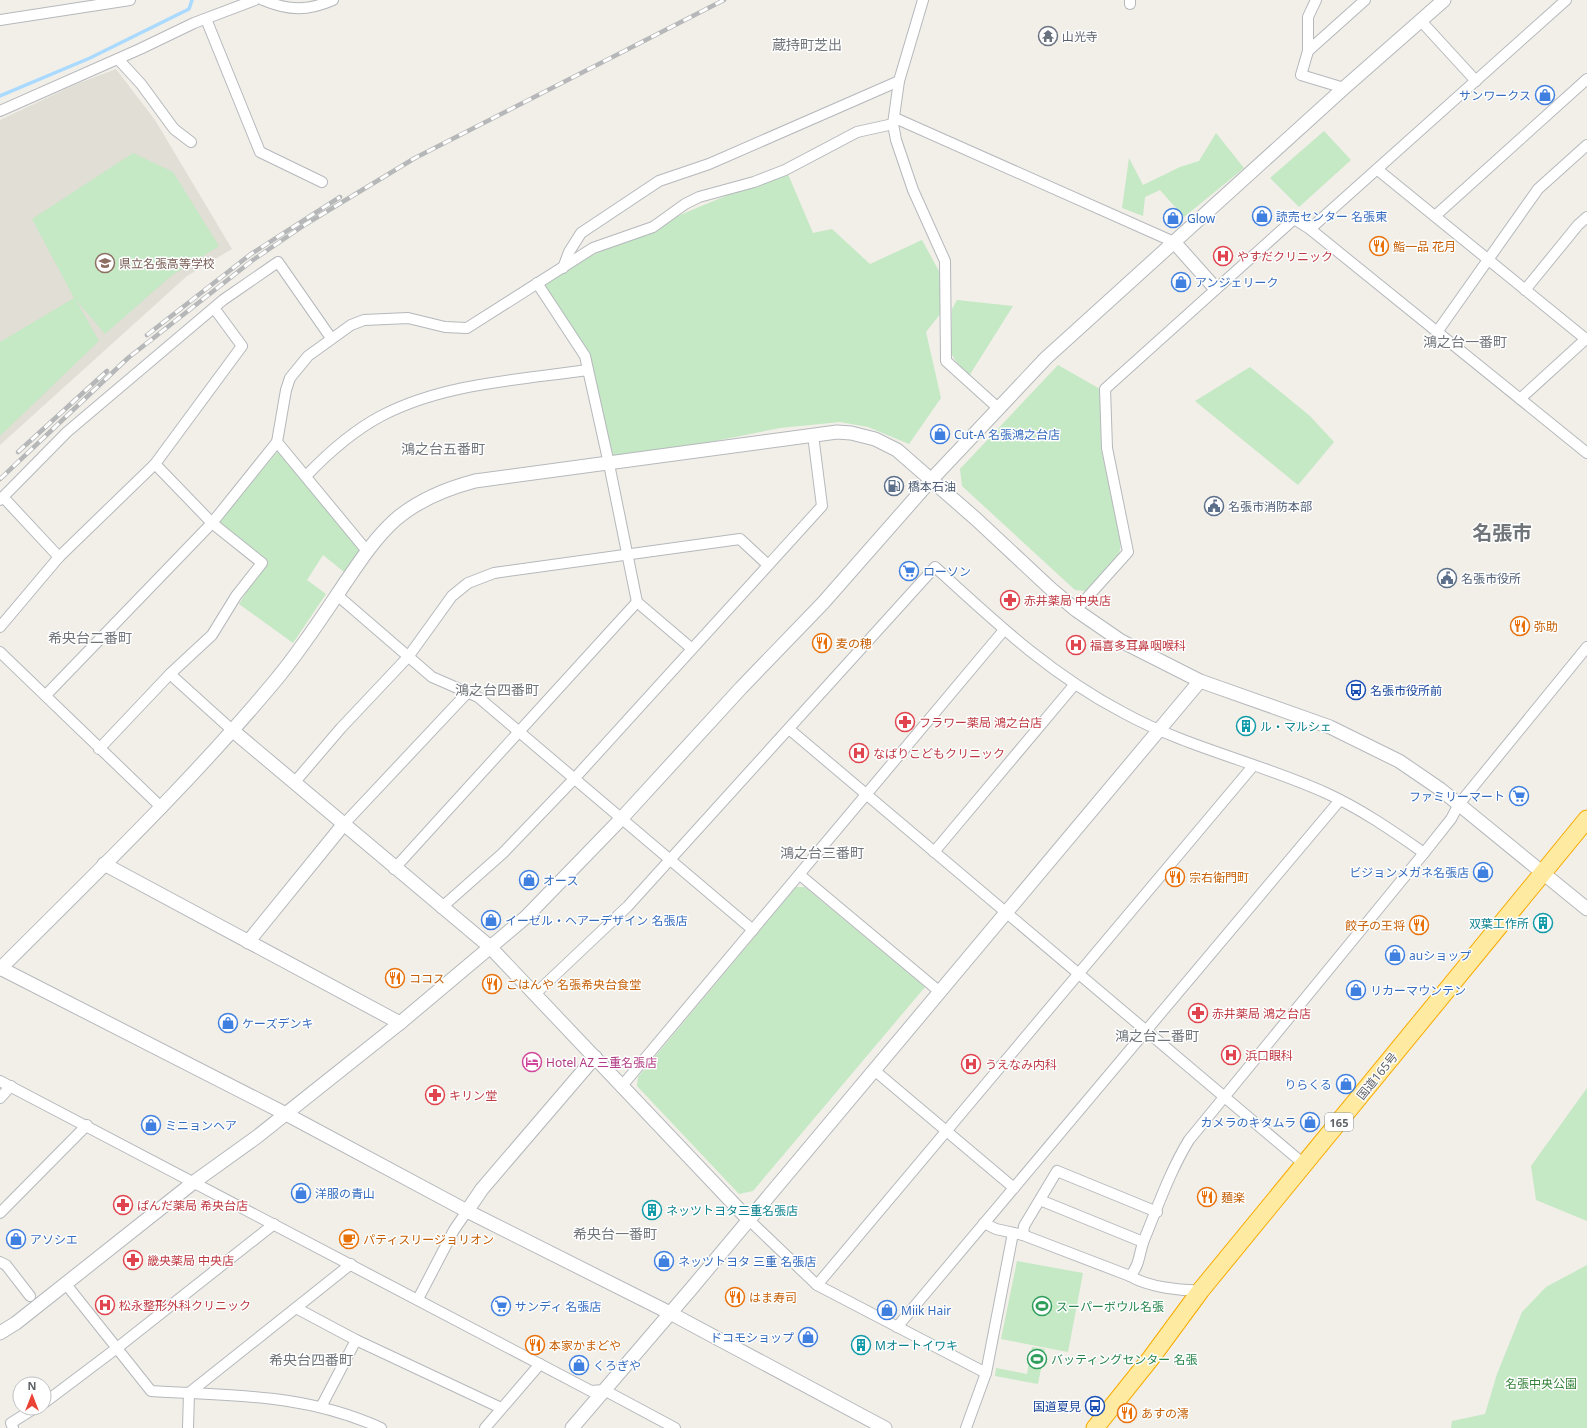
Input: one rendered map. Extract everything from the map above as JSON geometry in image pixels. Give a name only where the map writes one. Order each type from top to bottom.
[{"type":"highway","name":"国道165号","points":[[1095,1428],[1151,1358],[1201,1290],[1305,1165],[1542,872],[1587,819]]},
{"type":"street","points":[[0,20],[130,0]]},
{"type":"street","points":[[0,112],[194,23],[255,0]]},
{"type":"street","points":[[263,0],[281,7],[308,8],[333,0]]},
{"type":"street","points":[[923,0],[899,81],[894,121],[896,140],[913,190],[945,261],[946,361],[998,408]]},
{"type":"street","points":[[1316,0],[1308,17],[1308,52],[1301,75],[1344,88]]},
{"type":"street","points":[[1308,52],[1365,0]]},
{"type":"street","points":[[0,1333],[16,1323],[194,1182],[286,1114],[400,1023],[489,946],[526,917],[621,819],[736,694],[823,603],[931,480],[1046,358],[1344,88],[1444,0]]},
{"type":"street","points":[[1310,229],[1378,170],[1566,0]]},
{"type":"street","points":[[206,19],[260,152],[322,182]]},
{"type":"street","points":[[1421,21],[1476,81]]},
{"type":"street","points":[[118,59],[141,84],[174,129],[191,142]]},
{"type":"street","points":[[1435,216],[1587,79]]},
{"type":"street","points":[[563,268],[569,252],[581,233],[659,181],[709,164],[899,81]]},
{"type":"street","points":[[46,695],[212,523],[277,442],[286,390],[290,378],[308,356],[351,324],[364,320],[395,318],[415,319],[445,327],[466,328],[593,248],[653,227],[685,204],[699,197],[754,182],[785,170],[857,132],[894,121],[1174,242],[1216,288]]},
{"type":"street","points":[[1437,332],[1538,189],[1587,145]]},
{"type":"street","points":[[1378,170],[1587,339],[1520,399]]},
{"type":"street","points":[[1525,290],[1578,225],[1587,217]]},
{"type":"street","points":[[1076,610],[1128,552],[1107,448],[1105,388],[1294,219],[1310,229],[1587,454]]},
{"type":"street","points":[[59,557],[1,499],[68,432],[214,308],[278,262],[331,338]]},
{"type":"street","points":[[538,283],[585,356],[637,602],[691,648]]},
{"type":"street","points":[[0,627],[59,557],[155,464],[242,346],[214,308]]},
{"type":"street","points":[[306,476],[329,453],[361,428],[380,417],[416,401],[463,388],[588,370]]},
{"type":"street","points":[[885,1428],[670,1313],[467,1211],[286,1114],[0,968],[162,808],[232,730],[288,665],[367,551],[383,532],[404,513],[441,491],[487,479],[609,464],[813,435],[851,433],[875,439],[898,450],[1076,610],[1121,641],[1200,681],[1302,716],[1372,747],[1399,761],[1459,804],[1587,909]]},
{"type":"street","points":[[441,908],[503,853],[574,779],[691,648],[822,506],[813,435]]},
{"type":"street","points":[[277,442],[367,551]]},
{"type":"street","points":[[99,749],[170,674],[212,634],[236,596],[262,563],[212,523],[155,464]]},
{"type":"street","points":[[294,783],[341,728],[408,657],[445,603],[460,588],[476,579],[494,573],[740,539],[768,565]]},
{"type":"street","points":[[535,994],[628,906],[935,567],[1004,630],[1042,662],[1123,713],[1159,730],[1304,784],[1340,800],[1383,824],[1424,853]]},
{"type":"street","points":[[337,596],[432,677],[478,697],[753,930]]},
{"type":"street","points":[[394,868],[637,602]]},
{"type":"street","points":[[621,1087],[1004,630]]},
{"type":"street","points":[[1130,1276],[1137,1268],[1143,1242],[1157,1212],[1169,1174],[1189,1140],[1424,853],[1451,819],[1459,804],[1587,647]]},
{"type":"street","points":[[0,652],[46,695],[99,749],[162,808]]},
{"type":"street","points":[[170,674],[232,730],[343,825],[441,908],[489,946],[595,1057],[621,1087],[748,1219],[817,1285],[986,1373]]},
{"type":"street","points":[[572,1428],[1200,681]]},
{"type":"street","points":[[934,852],[1075,684]]},
{"type":"street","points":[[248,942],[343,825],[468,692]]},
{"type":"street","points":[[789,729],[1305,1165]]},
{"type":"street","points":[[817,1285],[1253,766]]},
{"type":"street","points":[[897,1327],[1340,800]]},
{"type":"street","points":[[104,864],[400,1023]]},
{"type":"street","points":[[800,875],[940,992]]},
{"type":"street","points":[[418,1299],[454,1230],[482,1189],[595,1057]]},
{"type":"street","points":[[874,1070],[1014,1188]]},
{"type":"street","points":[[0,1081],[87,1125],[591,1391],[604,1390],[675,1428]]},
{"type":"street","points":[[0,1098],[11,1086]]},
{"type":"street","points":[[0,1213],[87,1125]]},
{"type":"street","points":[[966,1428],[986,1373],[1018,1234],[1057,1171],[1157,1212]]},
{"type":"street","points":[[1040,1200],[1143,1242]]},
{"type":"street","points":[[984,1223],[996,1229],[1018,1234],[1130,1276],[1140,1282],[1186,1290],[1201,1290]]},
{"type":"street","points":[[52,1397],[117,1348],[274,1224]]},
{"type":"street","points":[[0,1262],[6,1265],[30,1296]]},
{"type":"street","points":[[188,1428],[189,1393],[351,1264]]},
{"type":"street","points":[[65,1283],[151,1391],[237,1394],[271,1398],[321,1407],[381,1428]]},
{"type":"street","points":[[296,1308],[356,1340],[501,1408]]},
{"type":"street","points":[[321,1407],[356,1340]]},
{"type":"street","points":[[485,1428],[540,1364]]},
{"type":"street","points":[[13,1428],[11,1423],[22,1416]]},
{"type":"shaded area","name":"県立名張高等学校","points":[[116,69],[155,120],[232,249],[187,276],[0,445],[0,120],[74,85]]},
{"type":"green space","points":[[1324,131],[1351,160],[1299,207],[1270,178]]},
{"type":"green space","points":[[1216,133],[1244,168],[1184,217],[1160,190],[1145,197],[1143,216],[1122,208],[1129,158],[1143,185],[1180,167],[1199,161]]},
{"type":"green space","points":[[133,153],[173,172],[219,246],[171,276],[105,334],[76,300],[99,341],[0,436],[0,342],[74,298],[32,219]]},
{"type":"green space","points":[[787,172],[813,233],[832,229],[870,264],[922,240],[940,273],[941,313],[926,332],[941,398],[909,444],[868,427],[840,422],[780,428],[680,448],[614,458],[587,353],[541,281],[662,223],[724,196]]},
{"type":"green space","points":[[957,300],[1013,306],[969,376],[951,353],[952,309]]},
{"type":"green space","points":[[1058,365],[1100,389],[1101,448],[1121,544],[1119,554],[1086,591],[1075,590],[962,486],[960,469]]},
{"type":"green space","points":[[1250,367],[1310,416],[1334,442],[1298,485],[1195,401]]},
{"type":"green space","points":[[278,451],[361,550],[344,572],[323,555],[307,580],[326,594],[293,643],[239,604],[265,563],[217,521]]},
{"type":"green space","points":[[796,887],[805,887],[925,987],[753,1191],[739,1194],[637,1086],[638,1077]]},
{"type":"green space","points":[[1587,1088],[1587,1221],[1536,1200],[1531,1166]]},
{"type":"green space","name":"スーパーボウル名張","points":[[1017,1261],[1083,1273],[1068,1352],[1001,1339]]},
{"type":"green space","name":"名張中央公園","points":[[1587,1265],[1587,1428],[1451,1428],[1452,1421],[1485,1414],[1497,1374],[1522,1312],[1546,1287]]},
{"type":"green space","name":"バッティングセンター 名張","points":[[1032,1347],[1045,1349],[1038,1384],[995,1376],[996,1368],[1027,1374]]},
{"type":"waterway","points":[[0,96],[90,58],[189,9],[192,0]]},
{"type":"railway","points":[[0,479],[128,358],[253,260],[306,224],[415,158],[724,0]]},
{"type":"railway","points":[[147,335],[251,254],[340,197]]},
{"type":"railway","points":[[18,452],[107,371]]},
{"type":"place","name":"山光寺","points":[[1048,36]]},
{"type":"place","name":"サンワークス","points":[[1545,95]]},
{"type":"place","name":"読売センター 名張東","points":[[1262,216]]},
{"type":"place","name":"Glow","points":[[1173,218]]},
{"type":"place","name":"鮨一品 花月","points":[[1379,246]]},
{"type":"place","name":"やすだクリニック","points":[[1223,256]]},
{"type":"place","name":"県立名張高等学校","points":[[105,263]]},
{"type":"place","name":"アンジェリーク","points":[[1181,282]]},
{"type":"place","name":"Cut-A 名張鴻之台店","points":[[940,434]]},
{"type":"place","name":"橋本石油","points":[[894,486]]},
{"type":"place","name":"名張市消防本部","points":[[1214,506]]},
{"type":"place","name":"ローソン","points":[[909,571]]},
{"type":"place","name":"名張市役所","points":[[1447,578]]},
{"type":"place","name":"赤井薬局 中央店","points":[[1010,600]]},
{"type":"place","name":"弥助","points":[[1520,626]]},
{"type":"place","name":"麦の穂","points":[[822,643]]},
{"type":"place","name":"福喜多耳鼻咽喉科","points":[[1076,645]]},
{"type":"place","name":"名張市役所前","points":[[1356,690]]},
{"type":"place","name":"フラワー薬局 鴻之台店","points":[[905,722]]},
{"type":"place","name":"ル・マルシェ","points":[[1246,726]]},
{"type":"place","name":"なばりこどもクリニック","points":[[859,753]]},
{"type":"place","name":"ファミリーマート","points":[[1519,796]]},
{"type":"place","name":"ビジョンメガネ名張店","points":[[1483,872]]},
{"type":"place","name":"宗右衛門町","points":[[1175,877]]},
{"type":"place","name":"オース","points":[[529,880]]},
{"type":"place","name":"イーゼル・ヘアーデザイン 名張店","points":[[491,920]]},
{"type":"place","name":"双葉工作所","points":[[1543,923]]},
{"type":"place","name":"餃子の王将","points":[[1419,925]]},
{"type":"place","name":"auショップ","points":[[1395,955]]},
{"type":"place","name":"ココス","points":[[395,978]]},
{"type":"place","name":"ごはんや 名張希央台食堂","points":[[492,984]]},
{"type":"place","name":"リカーマウンテン","points":[[1356,990]]},
{"type":"place","name":"赤井薬局 鴻之台店","points":[[1198,1013]]},
{"type":"place","name":"ケーズデンキ","points":[[228,1023]]},
{"type":"place","name":"浜口眼科","points":[[1231,1055]]},
{"type":"place","name":"Hotel AZ 三重名張店","points":[[532,1062]]},
{"type":"place","name":"うえなみ内科","points":[[971,1064]]},
{"type":"place","name":"りらくる","points":[[1346,1084]]},
{"type":"place","name":"キリン堂","points":[[435,1095]]},
{"type":"place","name":"カメラのキタムラ","points":[[1310,1122]]},
{"type":"place","name":"ミニョンヘア","points":[[151,1125]]},
{"type":"place","name":"洋服の青山","points":[[301,1193]]},
{"type":"place","name":"麺楽","points":[[1207,1197]]},
{"type":"place","name":"ぱんだ薬局 希央台店","points":[[123,1205]]},
{"type":"place","name":"ネッツトヨタ三重名張店","points":[[652,1210]]},
{"type":"place","name":"アソシエ","points":[[16,1239]]},
{"type":"place","name":"パティスリージョリオン","points":[[349,1239]]},
{"type":"place","name":"畿央薬局 中央店","points":[[133,1260]]},
{"type":"place","name":"ネッツトヨタ 三重 名張店","points":[[664,1261]]},
{"type":"place","name":"はま寿司","points":[[735,1297]]},
{"type":"place","name":"松永整形外科クリニック","points":[[105,1305]]},
{"type":"place","name":"サンディ 名張店","points":[[501,1306]]},
{"type":"place","name":"スーパーボウル名張","points":[[1042,1306]]},
{"type":"place","name":"Miik Hair","points":[[887,1310]]},
{"type":"place","name":"ドコモショップ","points":[[808,1337]]},
{"type":"place","name":"本家かまどや","points":[[535,1345]]},
{"type":"place","name":"Mオートイワキ","points":[[861,1345]]},
{"type":"place","name":"バッティングセンター 名張","points":[[1037,1359]]},
{"type":"place","name":"くろぎや","points":[[579,1365]]},
{"type":"place","name":"国道夏見","points":[[1095,1406]]},
{"type":"place","name":"あすの澪","points":[[1127,1413]]},
{"type":"district","name":"蔵持町芝出","points":[[807,44]]},
{"type":"district","name":"鴻之台一番町","points":[[1465,341]]},
{"type":"district","name":"鴻之台五番町","points":[[443,448]]},
{"type":"district","name":"名張市","points":[[1502,532]]},
{"type":"district","name":"希央台二番町","points":[[90,637]]},
{"type":"district","name":"鴻之台四番町","points":[[497,689]]},
{"type":"district","name":"鴻之台三番町","points":[[822,852]]},
{"type":"district","name":"鴻之台二番町","points":[[1157,1035]]},
{"type":"district","name":"希央台一番町","points":[[615,1233]]},
{"type":"district","name":"希央台四番町","points":[[311,1359]]}]
